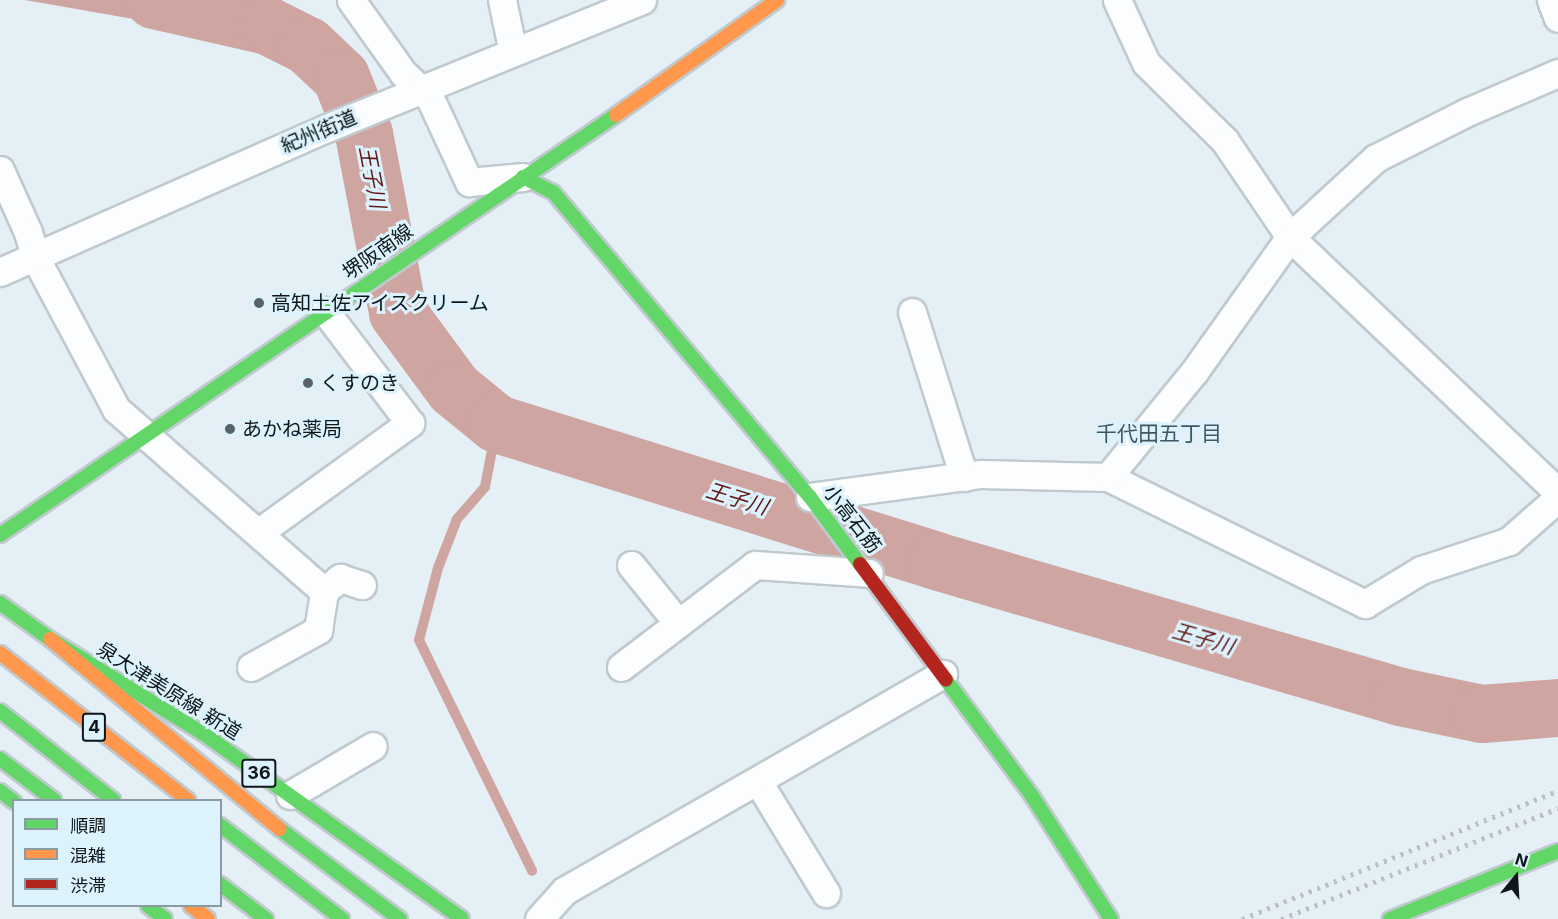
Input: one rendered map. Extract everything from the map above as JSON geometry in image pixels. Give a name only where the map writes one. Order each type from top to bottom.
[{"type":"main road","name":"堺阪南線","points":[[0,535],[777,0]]},
{"type":"main road","name":"小高石筋","points":[[523,177],[553,192],[810,497],[869,573],[1032,796],[1111,919]]},
{"type":"main road","name":"泉大津美原線 新道","points":[[0,603],[50,639],[204,734],[462,919]]},
{"type":"main road","points":[[50,639],[141,717],[280,829],[400,919]]},
{"type":"main road","name":"4","points":[[0,653],[185,799]]},
{"type":"main road","name":"4","points":[[0,711],[110,799]]},
{"type":"main road","points":[[0,759],[51,799]]},
{"type":"main road","points":[[0,791],[12,800]]},
{"type":"main road","points":[[222,827],[342,919]]},
{"type":"main road","points":[[1390,919],[1558,851]]},
{"type":"main road","points":[[222,886],[266,919]]},
{"type":"main road","points":[[149,907],[165,919]]},
{"type":"main road","points":[[191,907],[208,919]]},
{"type":"street","points":[[351,0],[403,73],[430,98],[469,182],[523,177]]},
{"type":"street","points":[[502,0],[513,52]]},
{"type":"street","name":"紀州街道","points":[[0,272],[327,128],[642,0]]},
{"type":"street","points":[[1117,0],[1146,63],[1225,141],[1290,237],[1558,492]]},
{"type":"street","points":[[1551,0],[1558,18]]},
{"type":"street","points":[[1108,477],[1194,372],[1290,237],[1376,158],[1467,112],[1558,73]]},
{"type":"street","points":[[0,170],[28,232],[35,257],[116,409],[324,591]]},
{"type":"street","points":[[258,533],[410,423],[325,311]]},
{"type":"street","points":[[912,312],[964,477]]},
{"type":"street","points":[[810,497],[964,477],[1108,477],[1365,604],[1421,570],[1509,541],[1558,498]]},
{"type":"street","points":[[631,565],[678,623]]},
{"type":"street","points":[[621,667],[755,565],[869,573]]},
{"type":"street","points":[[251,667],[318,630],[324,591],[340,578],[362,585]]},
{"type":"street","points":[[539,919],[564,891],[759,783],[943,674]]},
{"type":"street","points":[[290,795],[373,746]]},
{"type":"street","points":[[759,783],[826,893]]},
{"type":"shaded area","points":[[25,0],[251,0],[265,42]]},
{"type":"waterway","name":"王子川","points":[[154,0],[268,26],[308,46],[341,77],[364,134],[398,313],[454,389],[497,424],[936,561],[1401,697],[1482,714],[1558,708]]},
{"type":"waterway","points":[[497,424],[485,487],[457,519],[438,568],[419,640],[532,871]]},
{"type":"railway","points":[[1242,919],[1558,791]]},
{"type":"railway","points":[[1281,919],[1558,808]]},
{"type":"traffic: fast","points":[[0,535],[616,115]]},
{"type":"traffic: fast","points":[[523,177],[553,192],[810,497],[860,564]]},
{"type":"traffic: fast","points":[[0,603],[50,639],[204,734],[462,919]]},
{"type":"traffic: fast","points":[[946,680],[1032,796],[1111,919]]},
{"type":"traffic: fast","points":[[0,711],[112,799]]},
{"type":"traffic: fast","points":[[0,759],[53,799]]},
{"type":"traffic: fast","points":[[0,791],[12,800]]},
{"type":"traffic: fast","points":[[222,827],[342,919]]},
{"type":"traffic: fast","points":[[280,829],[400,919]]},
{"type":"traffic: fast","points":[[1390,919],[1558,851]]},
{"type":"traffic: fast","points":[[222,886],[266,919]]},
{"type":"traffic: fast","points":[[149,907],[165,919]]},
{"type":"traffic: slow","points":[[616,115],[777,0]]},
{"type":"traffic: slow","points":[[50,639],[280,829]]},
{"type":"traffic: slow","points":[[0,653],[187,799]]},
{"type":"traffic: slow","points":[[192,907],[208,919]]},
{"type":"traffic: jam","points":[[860,564],[946,680]]},
{"type":"place","name":"高知土佐アイスクリーム","points":[[259,303]]},
{"type":"place","name":"くすのき","points":[[308,383]]},
{"type":"place","name":"あかね薬局","points":[[230,429]]},
{"type":"district","name":"千代田五丁目","points":[[1159,434]]}]
